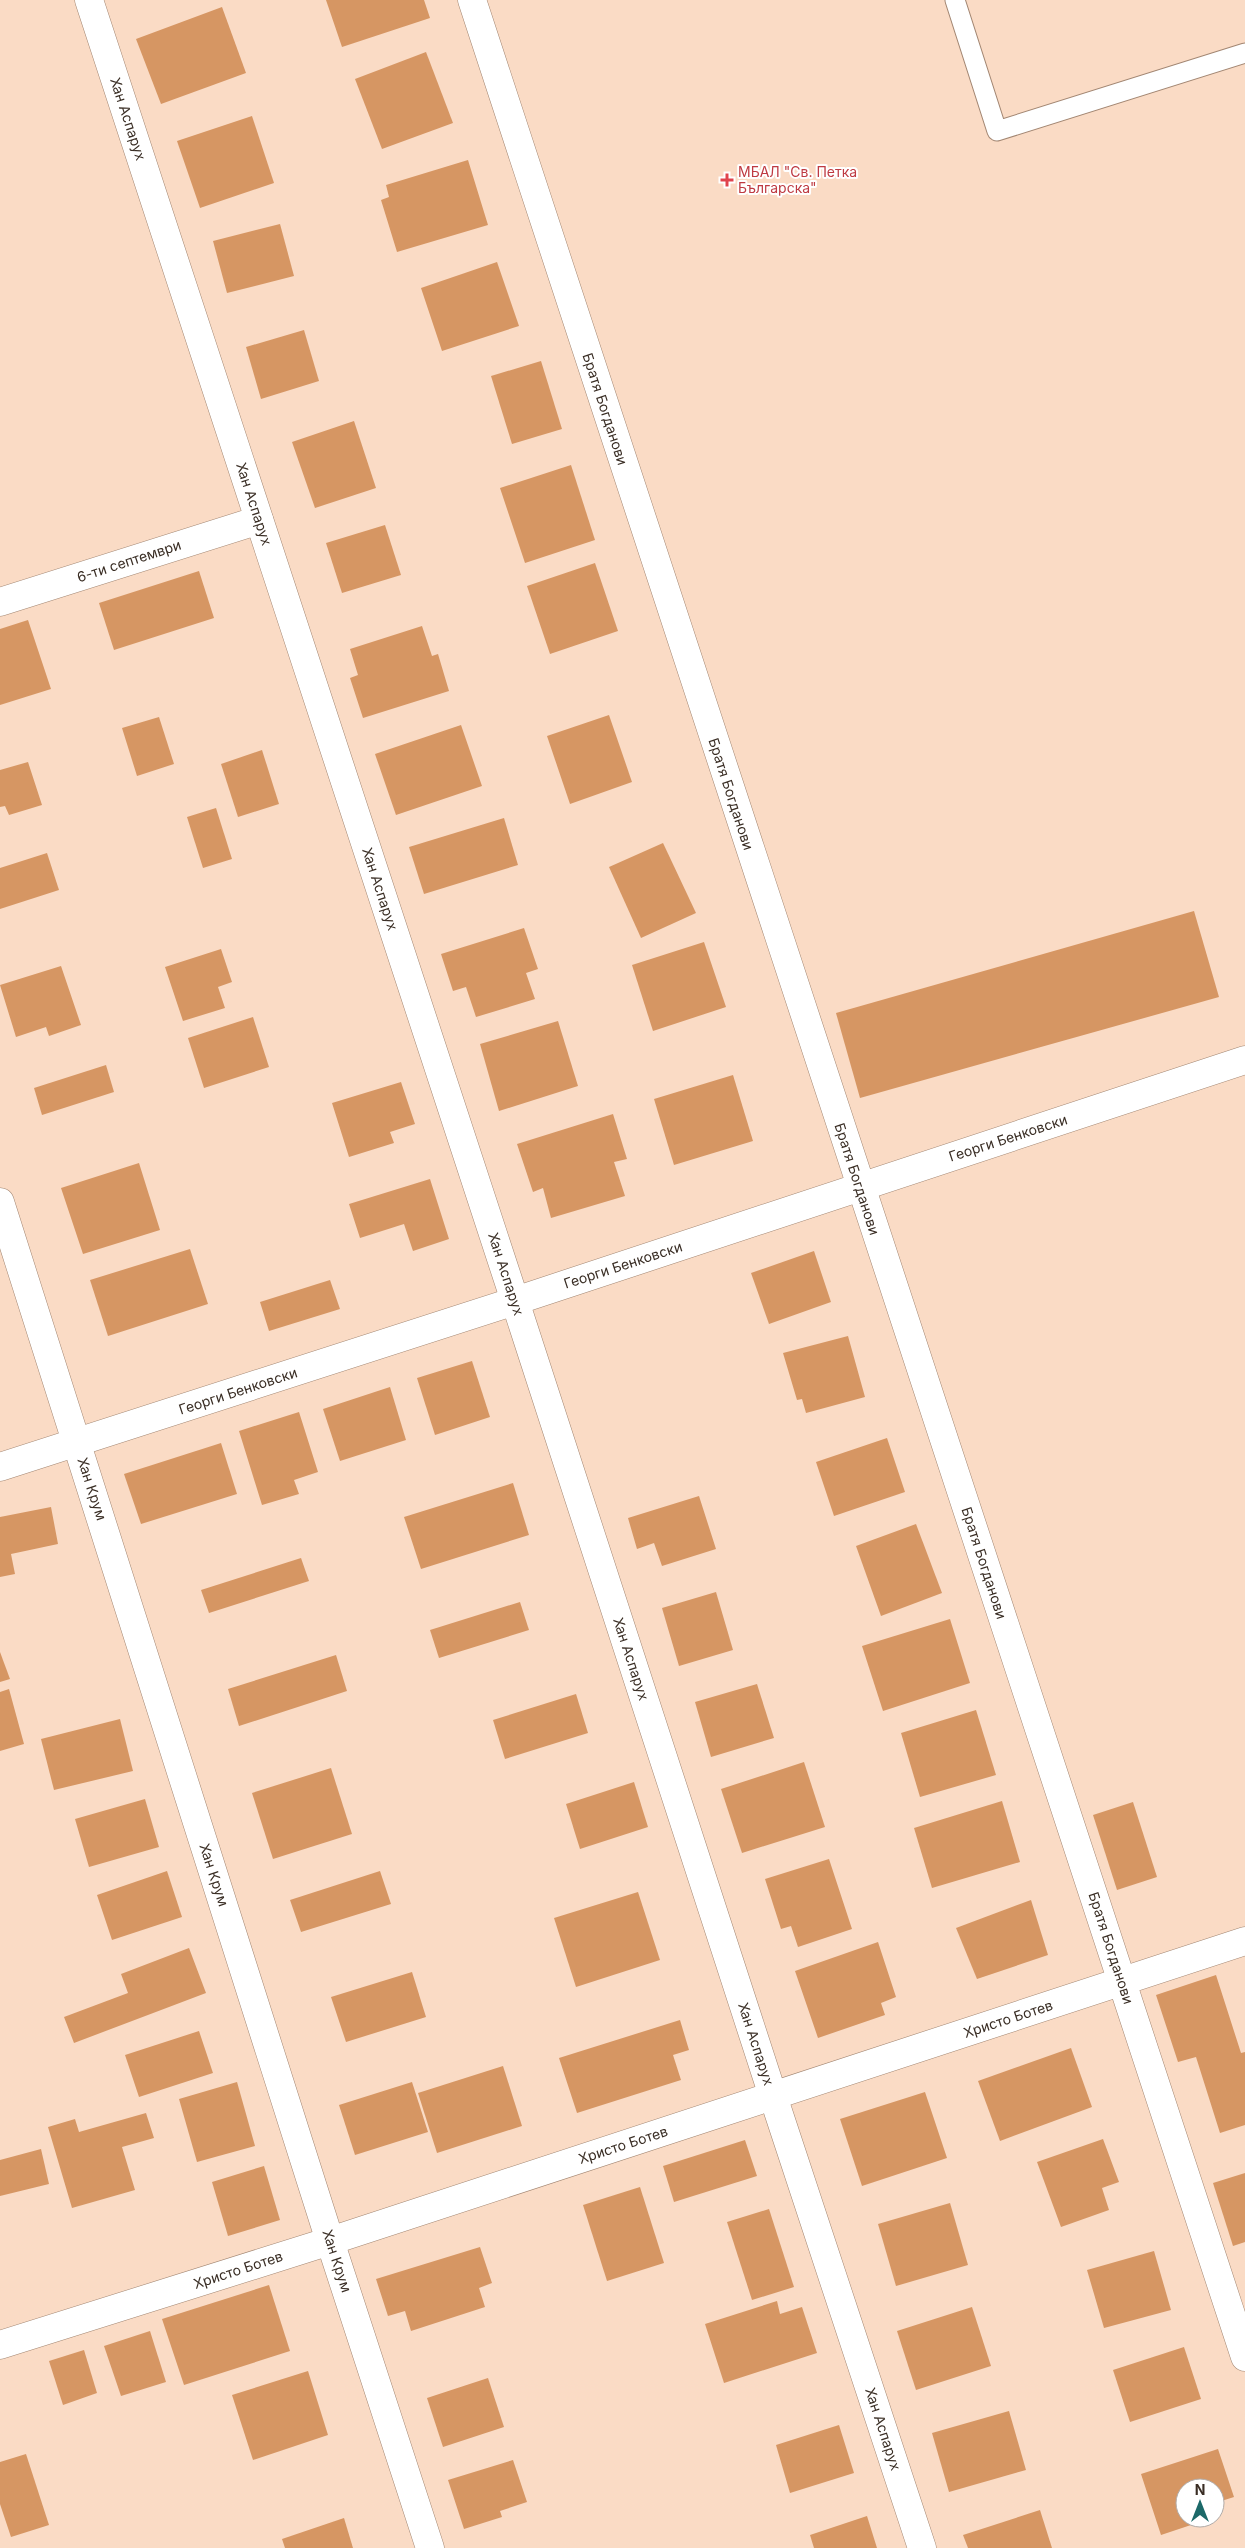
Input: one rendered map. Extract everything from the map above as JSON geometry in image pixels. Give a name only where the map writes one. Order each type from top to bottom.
[{"type":"street","name":"Хан Аспарух","points":[[89,0],[515,1301],[772,2096],[922,2548]]},
{"type":"street","name":"Братя Богданови","points":[[472,0],[859,1187],[1245,2357]]},
{"type":"street","name":"6-ти септември","points":[[0,602],[259,520]]},
{"type":"street","name":"Георги Бенковски","points":[[0,1468],[515,1301],[1245,1060]]},
{"type":"street","name":"Хан Крум","points":[[0,1202],[330,2241],[430,2548]]},
{"type":"street","name":"Христо Ботев","points":[[0,2345],[330,2241],[1245,1941]]},
{"type":"lane","points":[[955,0],[997,131],[1245,52]]},
{"type":"building","points":[[326,0],[424,0],[430,18],[342,47]]},
{"type":"building","points":[[222,7],[246,73],[161,104],[136,39]]},
{"type":"building","points":[[426,52],[453,123],[382,149],[355,79]]},
{"type":"building","points":[[252,116],[274,183],[200,208],[177,141]]},
{"type":"building","points":[[468,160],[488,225],[397,252],[381,200],[389,197],[386,185]]},
{"type":"building","points":[[280,224],[294,276],[227,293],[213,241]]},
{"type":"building","points":[[497,262],[519,326],[442,351],[421,288]]},
{"type":"building","points":[[304,330],[319,381],[261,399],[246,347]]},
{"type":"building","points":[[541,361],[562,429],[512,444],[491,376]]},
{"type":"building","points":[[354,421],[376,488],[315,508],[292,442]]},
{"type":"building","points":[[571,465],[595,540],[525,563],[500,488]]},
{"type":"building","points":[[385,525],[401,575],[342,593],[326,543]]},
{"type":"building","points":[[595,563],[618,631],[550,654],[527,586]]},
{"type":"building","points":[[199,571],[214,618],[114,650],[99,603]]},
{"type":"building","points":[[28,620],[51,689],[0,705],[0,629]]},
{"type":"building","points":[[422,626],[432,656],[438,654],[449,691],[363,718],[350,678],[358,675],[350,649]]},
{"type":"building","points":[[609,715],[632,782],[570,804],[547,736]]},
{"type":"building","points":[[159,717],[174,764],[137,776],[122,728]]},
{"type":"building","points":[[461,725],[482,786],[396,815],[375,754]]},
{"type":"building","points":[[262,750],[279,804],[238,817],[221,764]]},
{"type":"building","points":[[28,762],[42,805],[9,815],[5,806],[0,807],[0,770]]},
{"type":"building","points":[[216,808],[232,859],[203,868],[187,817]]},
{"type":"building","points":[[504,818],[518,865],[424,894],[409,847]]},
{"type":"building","points":[[663,843],[696,913],[641,938],[609,867]]},
{"type":"building","points":[[47,853],[59,890],[0,909],[0,868]]},
{"type":"building","points":[[1194,911],[1219,997],[860,1098],[836,1013]]},
{"type":"building","points":[[524,928],[538,969],[526,973],[535,999],[476,1017],[466,987],[453,991],[441,954]]},
{"type":"building","points":[[704,942],[726,1007],[653,1031],[632,965]]},
{"type":"building","points":[[221,949],[232,982],[218,987],[225,1008],[183,1021],[165,967]]},
{"type":"building","points":[[61,966],[81,1025],[49,1036],[46,1027],[16,1037],[0,985]]},
{"type":"building","points":[[253,1017],[269,1067],[204,1088],[188,1038]]},
{"type":"building","points":[[558,1021],[578,1086],[499,1111],[480,1044]]},
{"type":"building","points":[[106,1065],[114,1092],[42,1115],[34,1088]]},
{"type":"building","points":[[733,1075],[753,1141],[674,1165],[654,1099]]},
{"type":"building","points":[[401,1082],[415,1124],[390,1132],[394,1143],[349,1157],[332,1103]]},
{"type":"building","points":[[613,1114],[627,1159],[614,1162],[625,1196],[551,1218],[543,1188],[533,1192],[517,1144]]},
{"type":"building","points":[[139,1163],[160,1230],[83,1254],[61,1188]]},
{"type":"building","points":[[430,1179],[449,1239],[413,1251],[404,1224],[360,1238],[349,1204]]},
{"type":"building","points":[[190,1249],[208,1304],[108,1336],[90,1280]]},
{"type":"building","points":[[814,1251],[831,1302],[769,1324],[751,1273]]},
{"type":"building","points":[[330,1280],[340,1309],[269,1331],[260,1302]]},
{"type":"building","points":[[848,1336],[865,1397],[806,1413],[802,1399],[797,1400],[783,1353]]},
{"type":"building","points":[[472,1361],[490,1417],[435,1435],[417,1378]]},
{"type":"building","points":[[390,1387],[406,1440],[340,1461],[323,1409]]},
{"type":"building","points":[[299,1412],[318,1472],[294,1480],[299,1494],[262,1505],[239,1431]]},
{"type":"building","points":[[887,1438],[905,1492],[834,1516],[816,1462]]},
{"type":"building","points":[[221,1443],[237,1494],[141,1524],[124,1474]]},
{"type":"building","points":[[513,1483],[529,1535],[421,1569],[404,1517]]},
{"type":"building","points":[[699,1496],[716,1549],[662,1566],[654,1543],[637,1549],[628,1518]]},
{"type":"building","points":[[51,1507],[58,1544],[11,1554],[15,1574],[0,1577],[0,1517]]},
{"type":"building","points":[[916,1524],[942,1593],[881,1616],[856,1546]]},
{"type":"building","points":[[301,1558],[309,1581],[209,1613],[201,1590]]},
{"type":"building","points":[[716,1592],[733,1650],[679,1666],[662,1608]]},
{"type":"building","points":[[520,1602],[529,1630],[439,1658],[430,1630]]},
{"type":"building","points":[[950,1619],[970,1683],[883,1711],[862,1646]]},
{"type":"building","points":[[0,1652],[10,1679],[0,1682]]},
{"type":"building","points":[[336,1655],[347,1691],[239,1726],[228,1689]]},
{"type":"building","points":[[757,1684],[774,1738],[711,1757],[695,1702]]},
{"type":"building","points":[[9,1689],[24,1744],[0,1751],[0,1692]]},
{"type":"building","points":[[576,1694],[588,1733],[505,1759],[493,1720]]},
{"type":"building","points":[[976,1710],[996,1775],[920,1797],[901,1733]]},
{"type":"building","points":[[120,1719],[133,1771],[54,1790],[41,1739]]},
{"type":"building","points":[[804,1762],[825,1827],[742,1853],[721,1789]]},
{"type":"building","points":[[331,1768],[352,1834],[273,1859],[252,1793]]},
{"type":"building","points":[[634,1782],[648,1827],[580,1849],[566,1804]]},
{"type":"building","points":[[145,1799],[159,1847],[89,1867],[75,1819]]},
{"type":"building","points":[[1002,1801],[1020,1862],[932,1888],[914,1828]]},
{"type":"building","points":[[1133,1802],[1157,1877],[1117,1890],[1093,1815]]},
{"type":"building","points":[[829,1859],[852,1929],[798,1947],[791,1926],[781,1929],[765,1879]]},
{"type":"building","points":[[167,1871],[182,1917],[112,1940],[97,1895]]},
{"type":"building","points":[[380,1871],[391,1904],[301,1932],[290,1900]]},
{"type":"building","points":[[638,1892],[660,1960],[576,1987],[554,1918]]},
{"type":"building","points":[[1031,1900],[1048,1955],[977,1979],[956,1928]]},
{"type":"building","points":[[878,1942],[896,1997],[881,2003],[885,2015],[818,2038],[795,1971]]},
{"type":"building","points":[[189,1948],[206,1993],[74,2043],[64,2017],[128,1993],[121,1974]]},
{"type":"building","points":[[412,1972],[426,2017],[346,2042],[331,1997]]},
{"type":"building","points":[[1216,1975],[1241,2053],[1245,2052],[1245,2125],[1220,2133],[1196,2057],[1178,2062],[1156,1995]]},
{"type":"building","points":[[680,2020],[689,2050],[673,2055],[681,2080],[577,2113],[559,2058]]},
{"type":"building","points":[[199,2031],[213,2073],[139,2097],[125,2055]]},
{"type":"building","points":[[1071,2048],[1092,2107],[1000,2141],[978,2081]]},
{"type":"building","points":[[503,2066],[522,2126],[437,2153],[418,2093]]},
{"type":"building","points":[[237,2082],[255,2146],[197,2162],[179,2099]]},
{"type":"building","points":[[412,2082],[428,2132],[355,2155],[339,2105]]},
{"type":"building","points":[[925,2092],[947,2158],[862,2186],[840,2119]]},
{"type":"building","points":[[146,2113],[154,2138],[122,2147],[135,2190],[72,2208],[48,2127],[75,2119],[79,2132]]},
{"type":"building","points":[[1103,2139],[1119,2182],[1102,2188],[1109,2210],[1061,2227],[1037,2162]]},
{"type":"building","points":[[745,2140],[757,2176],[674,2202],[663,2166]]},
{"type":"building","points":[[41,2149],[49,2184],[0,2196],[0,2160]]},
{"type":"building","points":[[264,2166],[280,2220],[228,2236],[212,2182]]},
{"type":"building","points":[[1245,2173],[1245,2242],[1233,2246],[1213,2183]]},
{"type":"building","points":[[640,2187],[664,2263],[607,2281],[583,2205]]},
{"type":"building","points":[[950,2203],[968,2265],[896,2286],[878,2224]]},
{"type":"building","points":[[769,2209],[794,2287],[752,2300],[727,2222]]},
{"type":"building","points":[[480,2247],[492,2283],[479,2288],[485,2307],[411,2331],[405,2311],[388,2316],[376,2279]]},
{"type":"building","points":[[1154,2251],[1171,2310],[1104,2328],[1087,2270]]},
{"type":"building","points":[[269,2285],[290,2351],[184,2385],[162,2319]]},
{"type":"building","points":[[777,2301],[780,2314],[802,2307],[817,2353],[724,2383],[705,2324]]},
{"type":"building","points":[[972,2307],[991,2366],[916,2390],[897,2331]]},
{"type":"building","points":[[150,2331],[166,2382],[121,2396],[104,2346]]},
{"type":"building","points":[[1184,2347],[1201,2399],[1130,2422],[1113,2370]]},
{"type":"building","points":[[84,2350],[97,2393],[63,2405],[49,2361]]},
{"type":"building","points":[[308,2371],[328,2435],[253,2460],[232,2395]]},
{"type":"building","points":[[488,2378],[504,2427],[443,2447],[427,2398]]},
{"type":"building","points":[[1009,2411],[1026,2470],[949,2492],[932,2433]]},
{"type":"building","points":[[839,2425],[854,2473],[790,2493],[776,2445]]},
{"type":"building","points":[[1218,2449],[1234,2497],[1225,2500],[1225,2478],[1175,2478],[1175,2528],[1182,2528],[1161,2535],[1141,2474]]},
{"type":"building","points":[[26,2454],[49,2525],[11,2537],[0,2504],[0,2462]]},
{"type":"building","points":[[513,2460],[527,2502],[500,2511],[502,2517],[464,2529],[448,2480]]},
{"type":"building","points":[[1040,2510],[1052,2548],[968,2548],[963,2535]]},
{"type":"building","points":[[867,2516],[877,2548],[814,2548],[810,2535]]},
{"type":"building","points":[[344,2518],[353,2548],[285,2548],[282,2539]]},
{"type":"place","name":"МБАЛ \"Св. Петка Българска\"","points":[[727,180]]}]
